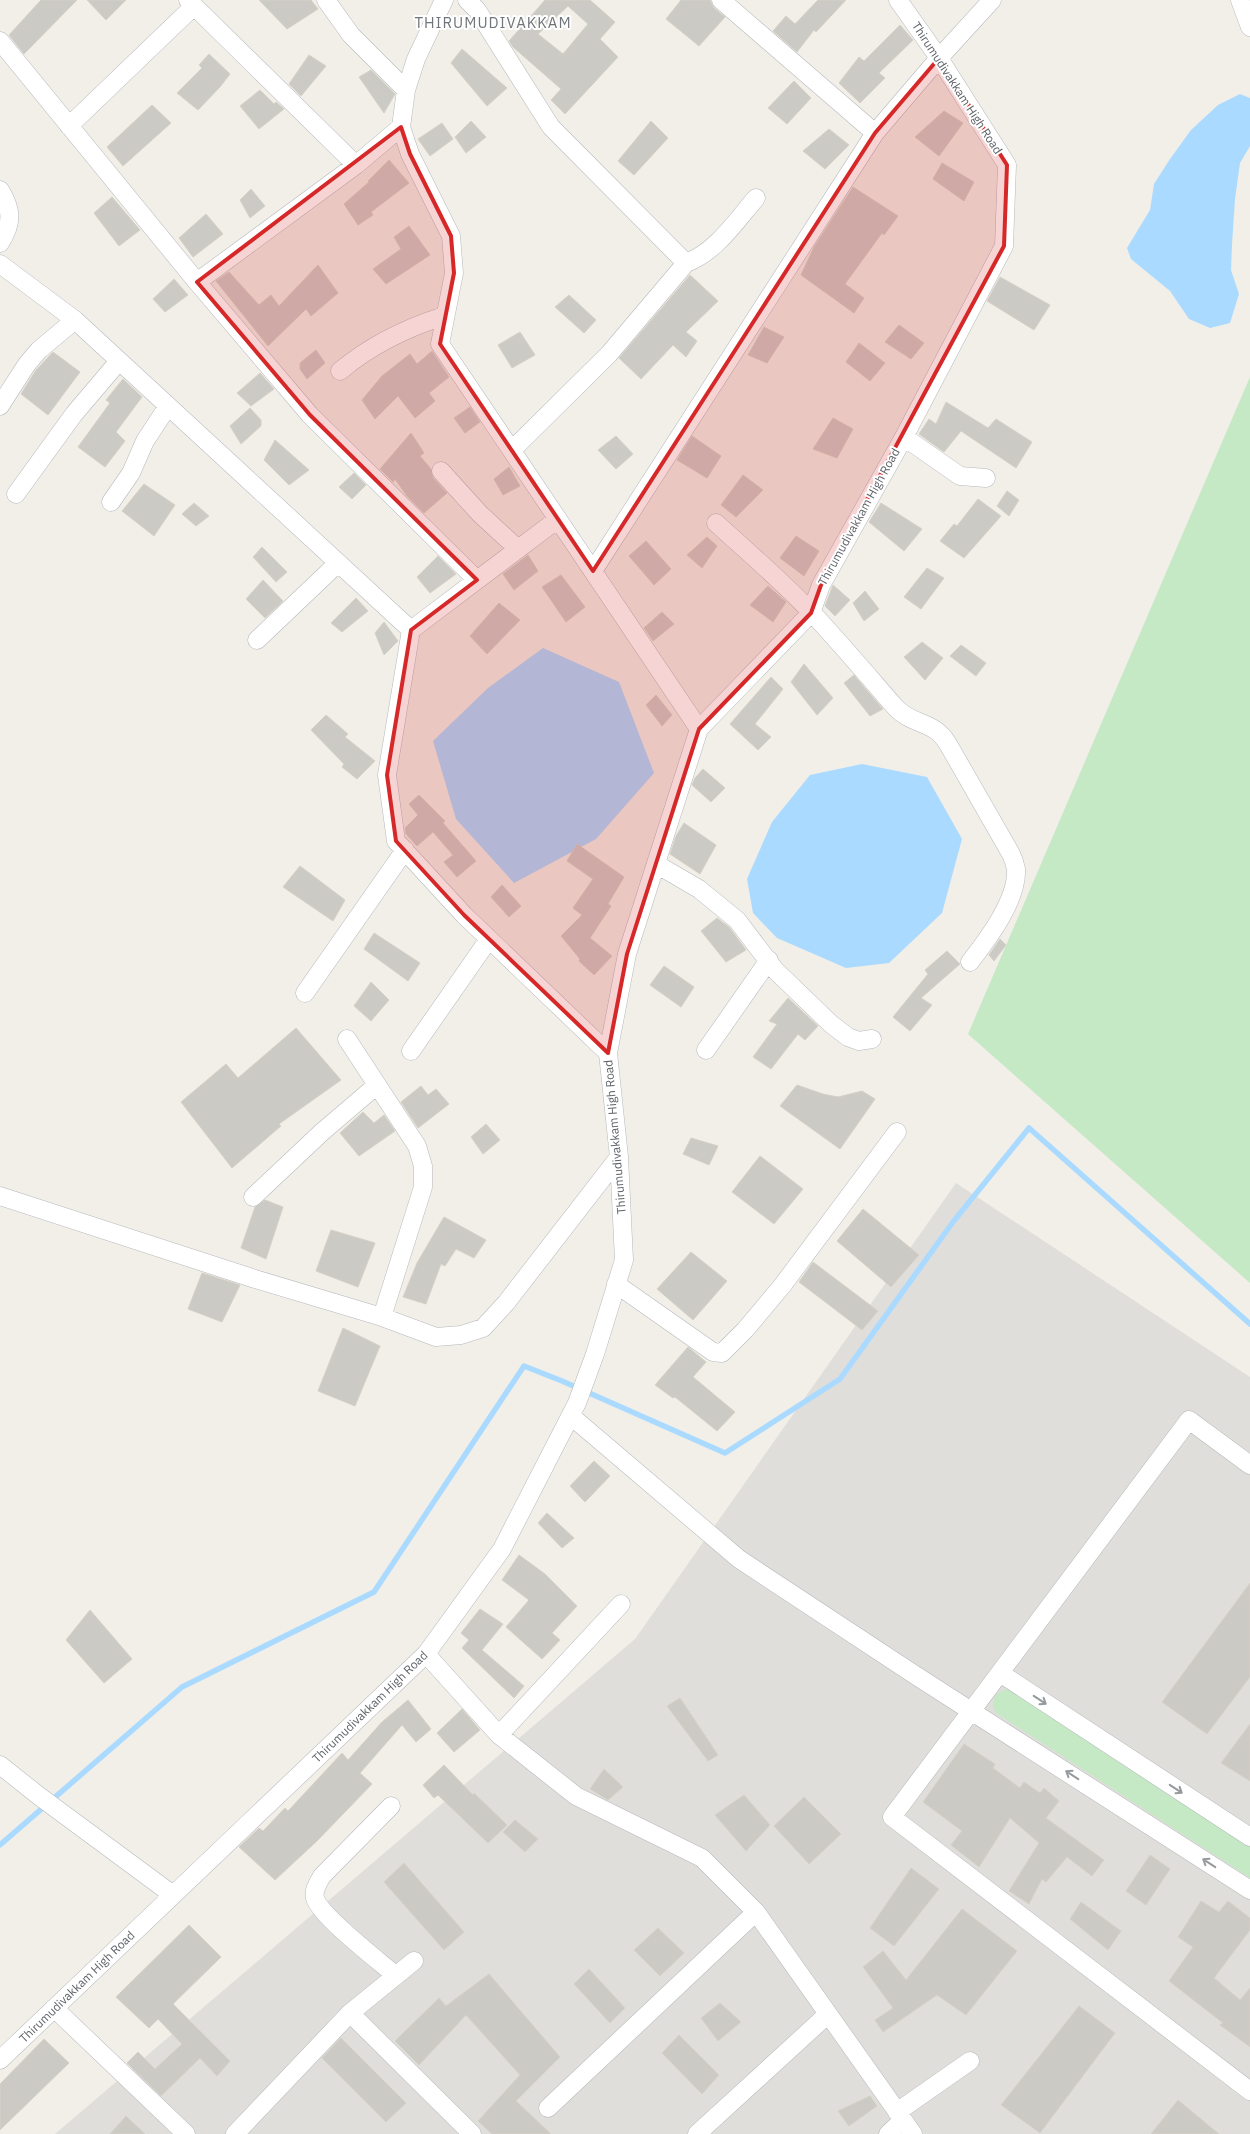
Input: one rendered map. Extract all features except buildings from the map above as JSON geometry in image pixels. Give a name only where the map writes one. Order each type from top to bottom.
[{"type":"street","points":[[326,0],[351,35],[406,90]]},
{"type":"street","points":[[444,0],[416,59],[406,90],[401,127],[410,154],[452,236],[454,273],[440,344],[699,729]]},
{"type":"street","points":[[467,0],[477,10],[551,127],[686,263]]},
{"type":"street","points":[[721,0],[875,133]]},
{"type":"street","name":"Thirumudivakkam High Road","points":[[0,2060],[426,1654],[502,1549],[574,1410],[595,1354],[624,1260],[619,1157],[608,1053],[627,954],[699,729],[811,613],[821,585],[904,437],[1004,246],[1007,165],[939,58],[898,0]]},
{"type":"street","points":[[593,571],[875,133],[992,0]]},
{"type":"street","points":[[1240,0],[1250,27]]},
{"type":"street","points":[[69,126],[191,3],[356,165]]},
{"type":"street","points":[[0,41],[197,282],[310,415],[477,580]]},
{"type":"street","points":[[197,282],[356,165],[401,127]]},
{"type":"street","points":[[0,190],[9,206],[7,233],[0,243]]},
{"type":"street","points":[[512,450],[610,354],[686,263],[699,258],[709,250],[756,198]]},
{"type":"street","points":[[0,264],[75,320],[411,630]]},
{"type":"street","points":[[340,371],[355,358],[378,344],[411,327],[444,316]]},
{"type":"street","points":[[0,406],[27,364],[39,350],[75,320]]},
{"type":"street","points":[[16,494],[74,414],[118,361]]},
{"type":"street","points":[[111,502],[131,473],[145,441],[168,406]]},
{"type":"street","points":[[904,437],[960,476],[986,478]]},
{"type":"street","points":[[441,471],[480,514],[518,549]]},
{"type":"street","points":[[558,519],[411,630],[387,775],[396,841],[464,915],[608,1053]]},
{"type":"street","points":[[716,523],[811,613],[865,670],[898,710],[910,718],[933,727],[942,733],[1011,854],[1016,868],[1008,902],[991,934],[970,962]]},
{"type":"street","points":[[257,640],[338,563]]},
{"type":"street","points":[[305,993],[405,850]]},
{"type":"street","points":[[656,864],[699,889],[737,920],[768,960],[831,1024],[848,1037],[859,1041],[872,1038]]},
{"type":"street","points":[[411,1051],[489,939]]},
{"type":"street","points":[[706,1050],[768,960]]},
{"type":"street","points":[[347,1039],[417,1146],[423,1166],[423,1187],[382,1317]]},
{"type":"street","points":[[253,1198],[322,1132],[377,1085]]},
{"type":"street","points":[[616,1284],[713,1352],[722,1353],[745,1330],[782,1286],[897,1132]]},
{"type":"street","points":[[0,1196],[256,1279],[382,1317],[436,1337],[461,1335],[483,1328],[506,1303],[619,1157]]},
{"type":"street","points":[[574,1410],[739,1559],[1250,1890]]},
{"type":"street","points":[[1250,1465],[1189,1420],[892,1817],[1250,2091]]},
{"type":"street","points":[[499,1735],[620,1604]]},
{"type":"street","points":[[426,1654],[499,1735],[576,1796],[702,1858],[756,1912],[827,2015],[905,2122]]},
{"type":"street","points":[[1000,1673],[1250,1837]]},
{"type":"street","points":[[0,1765],[173,1895]]},
{"type":"street","points":[[391,1806],[322,1876],[315,1888],[315,1898],[324,1911],[341,1928],[395,1975]]},
{"type":"street","points":[[548,2108],[756,1912]]},
{"type":"street","points":[[235,2134],[350,2014],[414,1961]]},
{"type":"street","points":[[54,2008],[186,2134]]},
{"type":"street","points":[[350,2014],[472,2134]]},
{"type":"street","points":[[697,2134],[827,2015]]},
{"type":"street","points":[[888,2134],[905,2122],[970,2060]]},
{"type":"highlighted area","points":[[939,58],[1007,165],[1004,246],[821,585],[811,613],[699,729],[627,954],[608,1053],[464,915],[396,841],[387,775],[411,630],[477,580],[310,415],[197,282],[401,127],[410,154],[451,236],[454,273],[440,344],[593,571],[875,133]]},
{"type":"shaded area","points":[[956,1183],[1250,1377],[1250,2134],[55,2134],[635,1639]]},
{"type":"green space","points":[[1250,377],[1250,1283],[968,1034]]},
{"type":"green space","points":[[1006,1689],[1012,1690],[1250,1844],[1250,1878],[996,1713],[993,1707],[995,1695]]},
{"type":"water","points":[[1240,94],[1250,98],[1250,146],[1240,163],[1235,199],[1231,270],[1239,294],[1230,323],[1210,328],[1189,319],[1170,291],[1131,259],[1127,248],[1150,210],[1154,184],[1191,130],[1218,105]]},
{"type":"water","points":[[543,648],[619,682],[654,773],[596,839],[514,883],[456,819],[433,741],[488,688]]},
{"type":"water","points":[[862,764],[927,777],[962,839],[942,913],[889,963],[846,968],[777,938],[753,913],[747,879],[772,822],[810,775]]},
{"type":"waterway","points":[[0,1845],[182,1687],[374,1592],[524,1366],[725,1453],[840,1379],[953,1222],[1029,1128],[1250,1324]]},
{"type":"district","name":"THIRUMUDIVAKKAM","points":[[493,23]]}]
